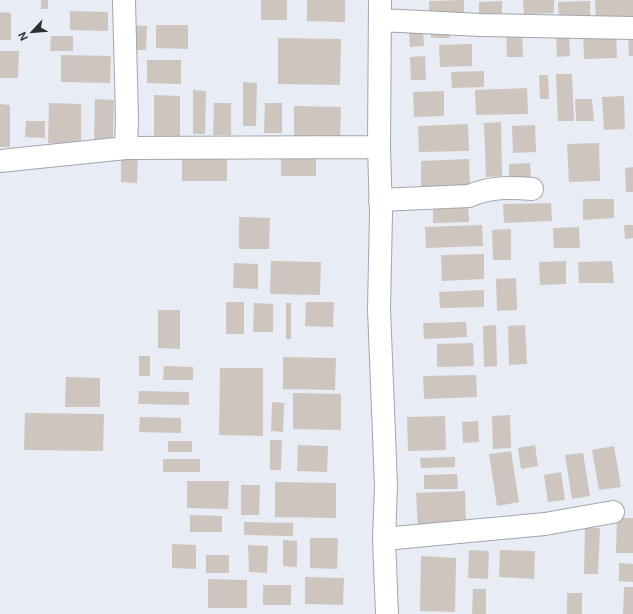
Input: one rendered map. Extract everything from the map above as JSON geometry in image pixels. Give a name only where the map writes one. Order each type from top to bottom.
[{"type":"street","points":[[124,0],[127,119],[126,148]]},
{"type":"street","points":[[387,614],[384,539],[386,486],[379,309],[380,10],[481,25],[633,28]]},
{"type":"street","points":[[0,161],[126,148],[379,147]]},
{"type":"street","points":[[380,200],[469,196],[480,191],[509,187],[532,189]]},
{"type":"street","points":[[384,539],[545,524],[613,512]]},
{"type":"building","points":[[41,0],[48,0],[48,9],[41,9]]},
{"type":"building","points":[[261,0],[287,0],[287,20],[261,20]]},
{"type":"building","points":[[307,0],[345,0],[345,22],[307,21]]},
{"type":"building","points":[[464,0],[464,12],[429,13],[429,1]]},
{"type":"building","points":[[523,0],[554,0],[554,13],[524,14]]},
{"type":"building","points":[[595,0],[633,0],[633,23],[596,24]]},
{"type":"building","points":[[502,1],[502,18],[479,19],[479,2]]},
{"type":"building","points":[[590,1],[590,19],[559,20],[558,2]]},
{"type":"building","points":[[70,11],[108,12],[108,31],[70,30]]},
{"type":"building","points":[[0,12],[11,13],[11,40],[0,40]]},
{"type":"building","points":[[449,24],[450,38],[431,38],[431,25]]},
{"type":"building","points":[[129,25],[147,26],[146,50],[128,50]]},
{"type":"building","points":[[156,25],[188,25],[188,49],[156,48]]},
{"type":"building","points":[[423,31],[424,46],[410,47],[409,32]]},
{"type":"building","points":[[506,31],[522,31],[523,57],[507,57]]},
{"type":"building","points":[[616,31],[617,58],[584,59],[583,32]]},
{"type":"building","points":[[569,33],[570,56],[557,57],[556,34]]},
{"type":"building","points":[[628,33],[633,33],[633,56],[629,56]]},
{"type":"building","points":[[51,36],[73,36],[73,51],[50,51]]},
{"type":"building","points":[[278,38],[341,39],[340,85],[278,84]]},
{"type":"building","points":[[472,44],[472,66],[440,67],[439,45]]},
{"type":"building","points":[[0,51],[19,51],[18,78],[0,78]]},
{"type":"building","points":[[61,55],[111,56],[110,83],[61,82]]},
{"type":"building","points":[[425,56],[426,80],[411,80],[410,57]]},
{"type":"building","points":[[147,60],[181,60],[181,84],[147,83]]},
{"type":"building","points":[[484,71],[484,87],[452,88],[451,72]]},
{"type":"building","points":[[556,74],[572,74],[574,121],[558,121]]},
{"type":"building","points":[[539,75],[548,75],[549,99],[540,99]]},
{"type":"building","points":[[243,82],[257,83],[256,126],[243,126]]},
{"type":"building","points":[[527,88],[528,114],[476,115],[475,90]]},
{"type":"building","points":[[193,90],[206,91],[205,134],[193,134]]},
{"type":"building","points":[[444,91],[444,116],[414,117],[413,92]]},
{"type":"building","points":[[154,95],[180,96],[180,138],[154,138]]},
{"type":"building","points":[[624,96],[625,129],[604,130],[602,97]]},
{"type":"building","points":[[95,99],[114,100],[113,144],[94,143]]},
{"type":"building","points":[[575,99],[592,99],[594,121],[576,121]]},
{"type":"building","points":[[49,103],[81,104],[81,143],[48,143]]},
{"type":"building","points":[[214,103],[231,103],[231,135],[213,135]]},
{"type":"building","points":[[265,103],[282,103],[282,133],[264,133]]},
{"type":"building","points":[[0,104],[10,105],[10,147],[0,147]]},
{"type":"building","points":[[294,106],[341,107],[340,140],[294,139]]},
{"type":"building","points":[[26,121],[45,121],[45,138],[25,137]]},
{"type":"building","points":[[501,122],[502,176],[486,177],[484,123]]},
{"type":"building","points":[[468,124],[469,151],[419,152],[418,126]]},
{"type":"building","points":[[535,125],[536,152],[513,153],[512,126]]},
{"type":"building","points":[[599,143],[600,181],[569,182],[567,144]]},
{"type":"building","points":[[182,150],[227,151],[227,181],[182,181]]},
{"type":"building","points":[[281,152],[316,153],[316,176],[281,176]]},
{"type":"building","points":[[121,155],[138,155],[137,183],[121,182]]},
{"type":"building","points":[[469,159],[470,189],[421,191],[421,161]]},
{"type":"building","points":[[530,163],[531,179],[509,179],[509,164]]},
{"type":"building","points":[[633,167],[633,192],[626,192],[625,168]]},
{"type":"building","points":[[583,199],[614,199],[614,218],[583,220]]},
{"type":"building","points":[[468,200],[469,222],[433,223],[433,201]]},
{"type":"building","points":[[551,203],[552,221],[504,223],[503,204]]},
{"type":"building","points":[[239,217],[270,218],[269,249],[239,249]]},
{"type":"building","points":[[482,225],[483,246],[426,248],[425,227]]},
{"type":"building","points":[[624,225],[633,225],[633,238],[625,239]]},
{"type":"building","points":[[579,227],[580,248],[554,248],[553,228]]},
{"type":"building","points":[[511,229],[511,260],[493,260],[492,230]]},
{"type":"building","points":[[484,254],[484,279],[442,281],[441,255]]},
{"type":"building","points":[[271,261],[321,262],[320,295],[270,294]]},
{"type":"building","points":[[566,261],[566,284],[540,285],[539,262]]},
{"type":"building","points":[[612,261],[614,283],[579,283],[578,262]]},
{"type":"building","points":[[234,263],[258,264],[258,289],[233,288]]},
{"type":"building","points":[[516,278],[517,310],[497,311],[496,279]]},
{"type":"building","points":[[484,290],[484,307],[440,308],[439,292]]},
{"type":"building","points":[[226,302],[244,302],[244,334],[226,334]]},
{"type":"building","points":[[306,302],[334,302],[333,327],[305,326]]},
{"type":"building","points":[[254,303],[273,304],[273,332],[253,332]]},
{"type":"building","points":[[286,303],[291,303],[291,339],[286,339]]},
{"type":"building","points":[[158,310],[180,310],[180,349],[158,348]]},
{"type":"building","points":[[466,322],[467,337],[424,339],[423,323]]},
{"type":"building","points":[[496,325],[497,366],[484,367],[483,326]]},
{"type":"building","points":[[525,325],[527,364],[509,365],[508,326]]},
{"type":"building","points":[[473,343],[474,366],[437,367],[437,344]]},
{"type":"building","points":[[139,356],[150,356],[150,376],[139,376]]},
{"type":"building","points":[[283,357],[336,358],[335,390],[283,389]]},
{"type":"building","points":[[164,366],[193,367],[193,380],[163,380]]},
{"type":"building","points":[[220,368],[263,368],[263,436],[219,435]]},
{"type":"building","points":[[476,375],[477,397],[424,399],[423,376]]},
{"type":"building","points":[[66,377],[100,378],[100,407],[65,407]]},
{"type":"building","points":[[139,391],[189,392],[189,405],[138,404]]},
{"type":"building","points":[[293,393],[341,394],[341,430],[293,429]]},
{"type":"building","points":[[272,402],[284,403],[283,432],[271,431]]},
{"type":"building","points":[[25,413],[104,414],[103,451],[24,450]]},
{"type":"building","points":[[510,415],[511,448],[493,449],[492,416]]},
{"type":"building","points":[[445,416],[446,450],[408,451],[407,417]]},
{"type":"building","points":[[140,417],[181,418],[181,433],[139,432]]},
{"type":"building","points":[[478,421],[479,442],[463,443],[462,422]]},
{"type":"building","points":[[270,440],[282,440],[281,470],[270,470]]},
{"type":"building","points":[[168,441],[192,441],[192,452],[168,452]]},
{"type":"building","points":[[298,445],[328,446],[327,472],[297,471]]},
{"type":"building","points":[[535,445],[538,466],[521,469],[518,448]]},
{"type":"building","points":[[614,446],[621,487],[599,490],[592,450]]},
{"type":"building","points":[[511,451],[519,502],[497,506],[489,454]]},
{"type":"building","points":[[583,453],[590,496],[572,499],[565,455]]},
{"type":"building","points":[[455,457],[455,467],[421,468],[420,458]]},
{"type":"building","points":[[163,459],[200,459],[200,472],[163,472]]},
{"type":"building","points":[[561,472],[565,500],[548,502],[544,475]]},
{"type":"building","points":[[457,474],[458,489],[424,489],[424,475]]},
{"type":"building","points":[[187,481],[229,481],[228,509],[187,508]]},
{"type":"building","points":[[275,482],[336,483],[336,518],[275,517]]},
{"type":"building","points":[[241,485],[260,485],[259,515],[241,515]]},
{"type":"building","points":[[465,491],[466,526],[418,527],[416,493]]},
{"type":"building","points":[[190,515],[222,516],[222,532],[190,532]]},
{"type":"building","points":[[617,518],[633,518],[633,553],[616,553]]},
{"type":"building","points":[[244,522],[293,523],[293,536],[244,535]]},
{"type":"building","points":[[585,528],[600,528],[598,574],[584,574]]},
{"type":"building","points":[[310,538],[338,538],[337,569],[310,568]]},
{"type":"building","points":[[283,540],[297,541],[297,567],[283,566]]},
{"type":"building","points":[[172,544],[196,545],[196,569],[172,568]]},
{"type":"building","points":[[248,545],[268,546],[267,573],[249,572]]},
{"type":"building","points":[[469,550],[489,551],[488,579],[468,578]]},
{"type":"building","points":[[500,550],[535,551],[534,579],[499,577]]},
{"type":"building","points":[[206,555],[229,555],[229,573],[206,573]]},
{"type":"building","points":[[421,556],[456,558],[455,612],[420,611]]},
{"type":"building","points":[[619,563],[633,564],[633,582],[619,581]]},
{"type":"building","points":[[305,577],[344,578],[343,605],[305,604]]},
{"type":"building","points":[[208,579],[247,580],[247,608],[208,608]]},
{"type":"building","points":[[263,585],[291,585],[291,605],[263,605]]},
{"type":"building","points":[[624,587],[633,587],[633,614],[623,614]]},
{"type":"building","points":[[473,589],[486,589],[486,614],[472,614]]},
{"type":"building","points":[[567,593],[582,593],[582,614],[567,614]]}]
